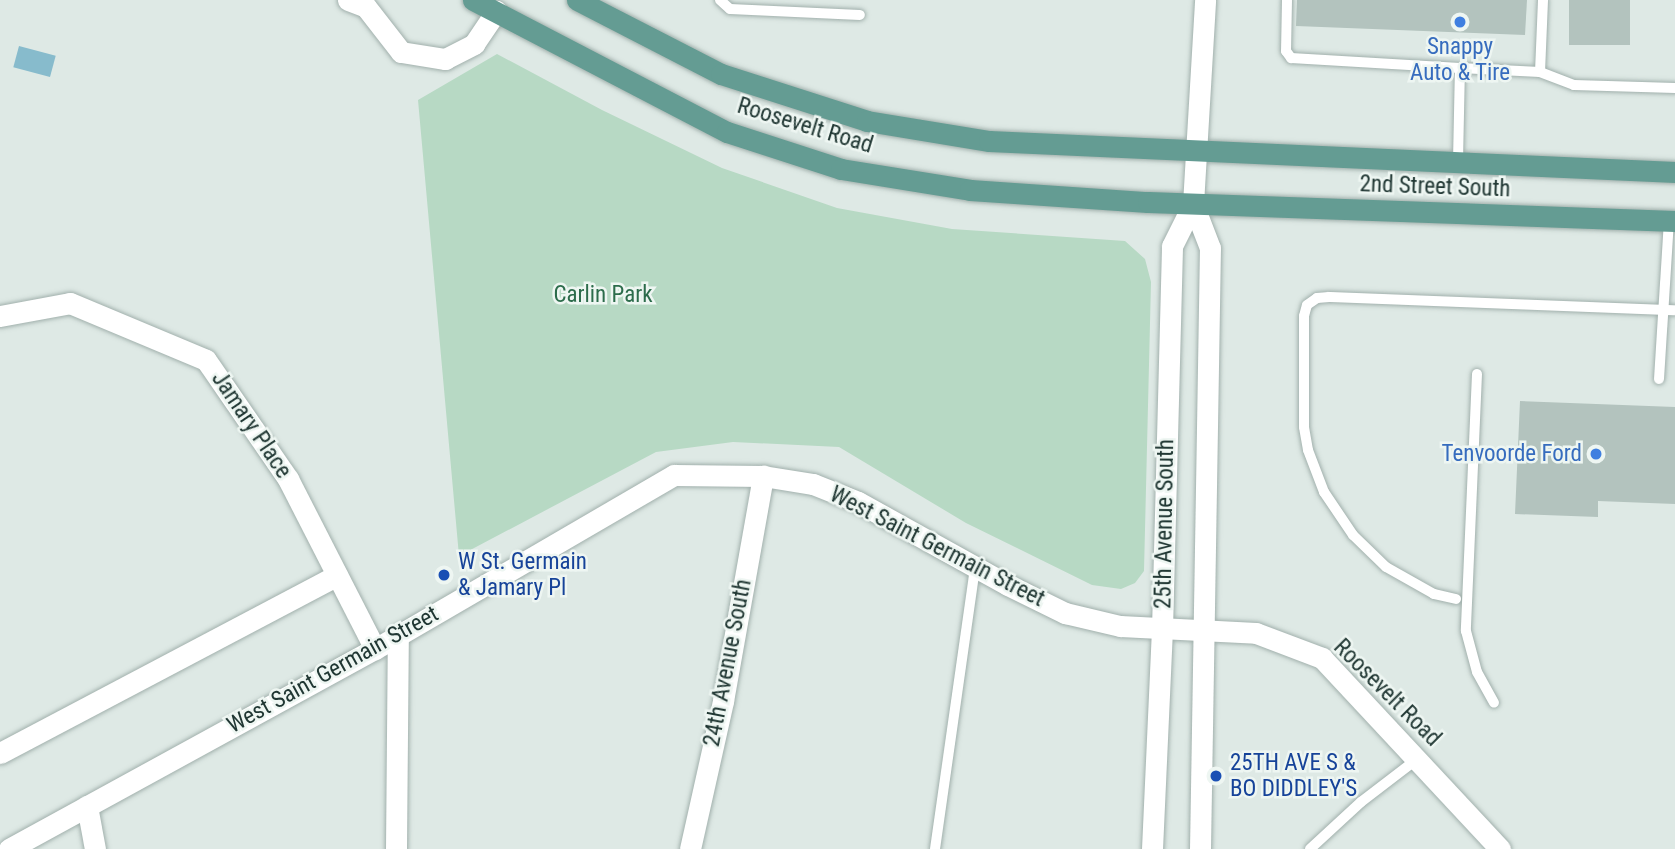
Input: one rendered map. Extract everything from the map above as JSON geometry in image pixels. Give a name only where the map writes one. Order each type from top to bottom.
[{"type":"main road","name":"Roosevelt Road","points":[[473,0],[727,132],[841,169],[970,190],[1193,204]]},
{"type":"main road","name":"Roosevelt Road","points":[[577,0],[721,74],[867,121],[989,141],[1195,149]]},
{"type":"main road","name":"2nd Street South","points":[[1195,149],[1675,172]]},
{"type":"main road","name":"2nd Street South","points":[[1193,204],[1672,221]]},
{"type":"street","points":[[348,0],[366,7],[401,52],[445,59],[474,44],[496,11]]},
{"type":"street","name":"25th Avenue South","points":[[1200,849],[1210,248],[1193,204],[1205,0]]},
{"type":"street","name":"25th Avenue South","points":[[1152,849],[1163,629],[1172,246],[1193,204]]},
{"type":"street","name":"Jamary Place","points":[[0,316],[70,303],[206,360],[288,479],[375,649]]},
{"type":"street","name":"West Saint Germain Street","points":[[9,849],[375,649],[674,475],[763,476],[813,484],[858,502],[975,567],[1065,612],[1119,626],[1205,632]]},
{"type":"street","name":"24th Avenue South","points":[[690,849],[723,701],[763,476]]},
{"type":"street","points":[[0,753],[337,575]]},
{"type":"street","name":"Roosevelt Road","points":[[1205,632],[1256,633],[1322,658],[1500,849]]},
{"type":"street","points":[[396,849],[398,635]]},
{"type":"street","points":[[87,806],[95,849]]},
{"type":"lane","points":[[720,0],[730,9],[860,15]]},
{"type":"lane","points":[[1287,0],[1286,51],[1291,58],[1540,72],[1574,85],[1675,88]]},
{"type":"lane","points":[[1540,72],[1544,0]]},
{"type":"lane","points":[[1458,161],[1460,68]]},
{"type":"lane","points":[[1659,379],[1669,310],[1672,221]]},
{"type":"lane","points":[[1456,599],[1434,594],[1387,567],[1353,534],[1324,492],[1308,450],[1304,427],[1304,316],[1307,305],[1317,298],[1329,297],[1669,310]]},
{"type":"lane","points":[[1477,374],[1466,631],[1478,672],[1494,703]]},
{"type":"lane","points":[[935,849],[975,567]]},
{"type":"lane","points":[[1310,849],[1361,802],[1416,760]]},
{"type":"green space","name":"Carlin Park","points":[[497,54],[602,110],[722,168],[837,208],[952,229],[1125,241],[1145,259],[1151,282],[1144,571],[1135,583],[1121,589],[1092,585],[966,523],[839,447],[733,442],[656,452],[459,556],[418,100]]},
{"type":"water","points":[[19,46],[56,56],[50,77],[13,67]]},
{"type":"building","points":[[1297,0],[1527,0],[1525,35],[1296,26]]},
{"type":"building","points":[[1569,0],[1630,0],[1630,45],[1569,45]]},
{"type":"building","name":"Tenvoorde Ford","points":[[1520,401],[1675,407],[1675,504],[1598,501],[1598,517],[1515,514]]},
{"type":"place","name":"Snappy Auto & Tire","points":[[1460,22]]},
{"type":"place","name":"Tenvoorde Ford","points":[[1596,454]]},
{"type":"place","name":"W St. Germain & Jamary Pl","points":[[444,575]]},
{"type":"place","name":"25TH AVE S & BO DIDDLEY'S","points":[[1216,776]]}]
